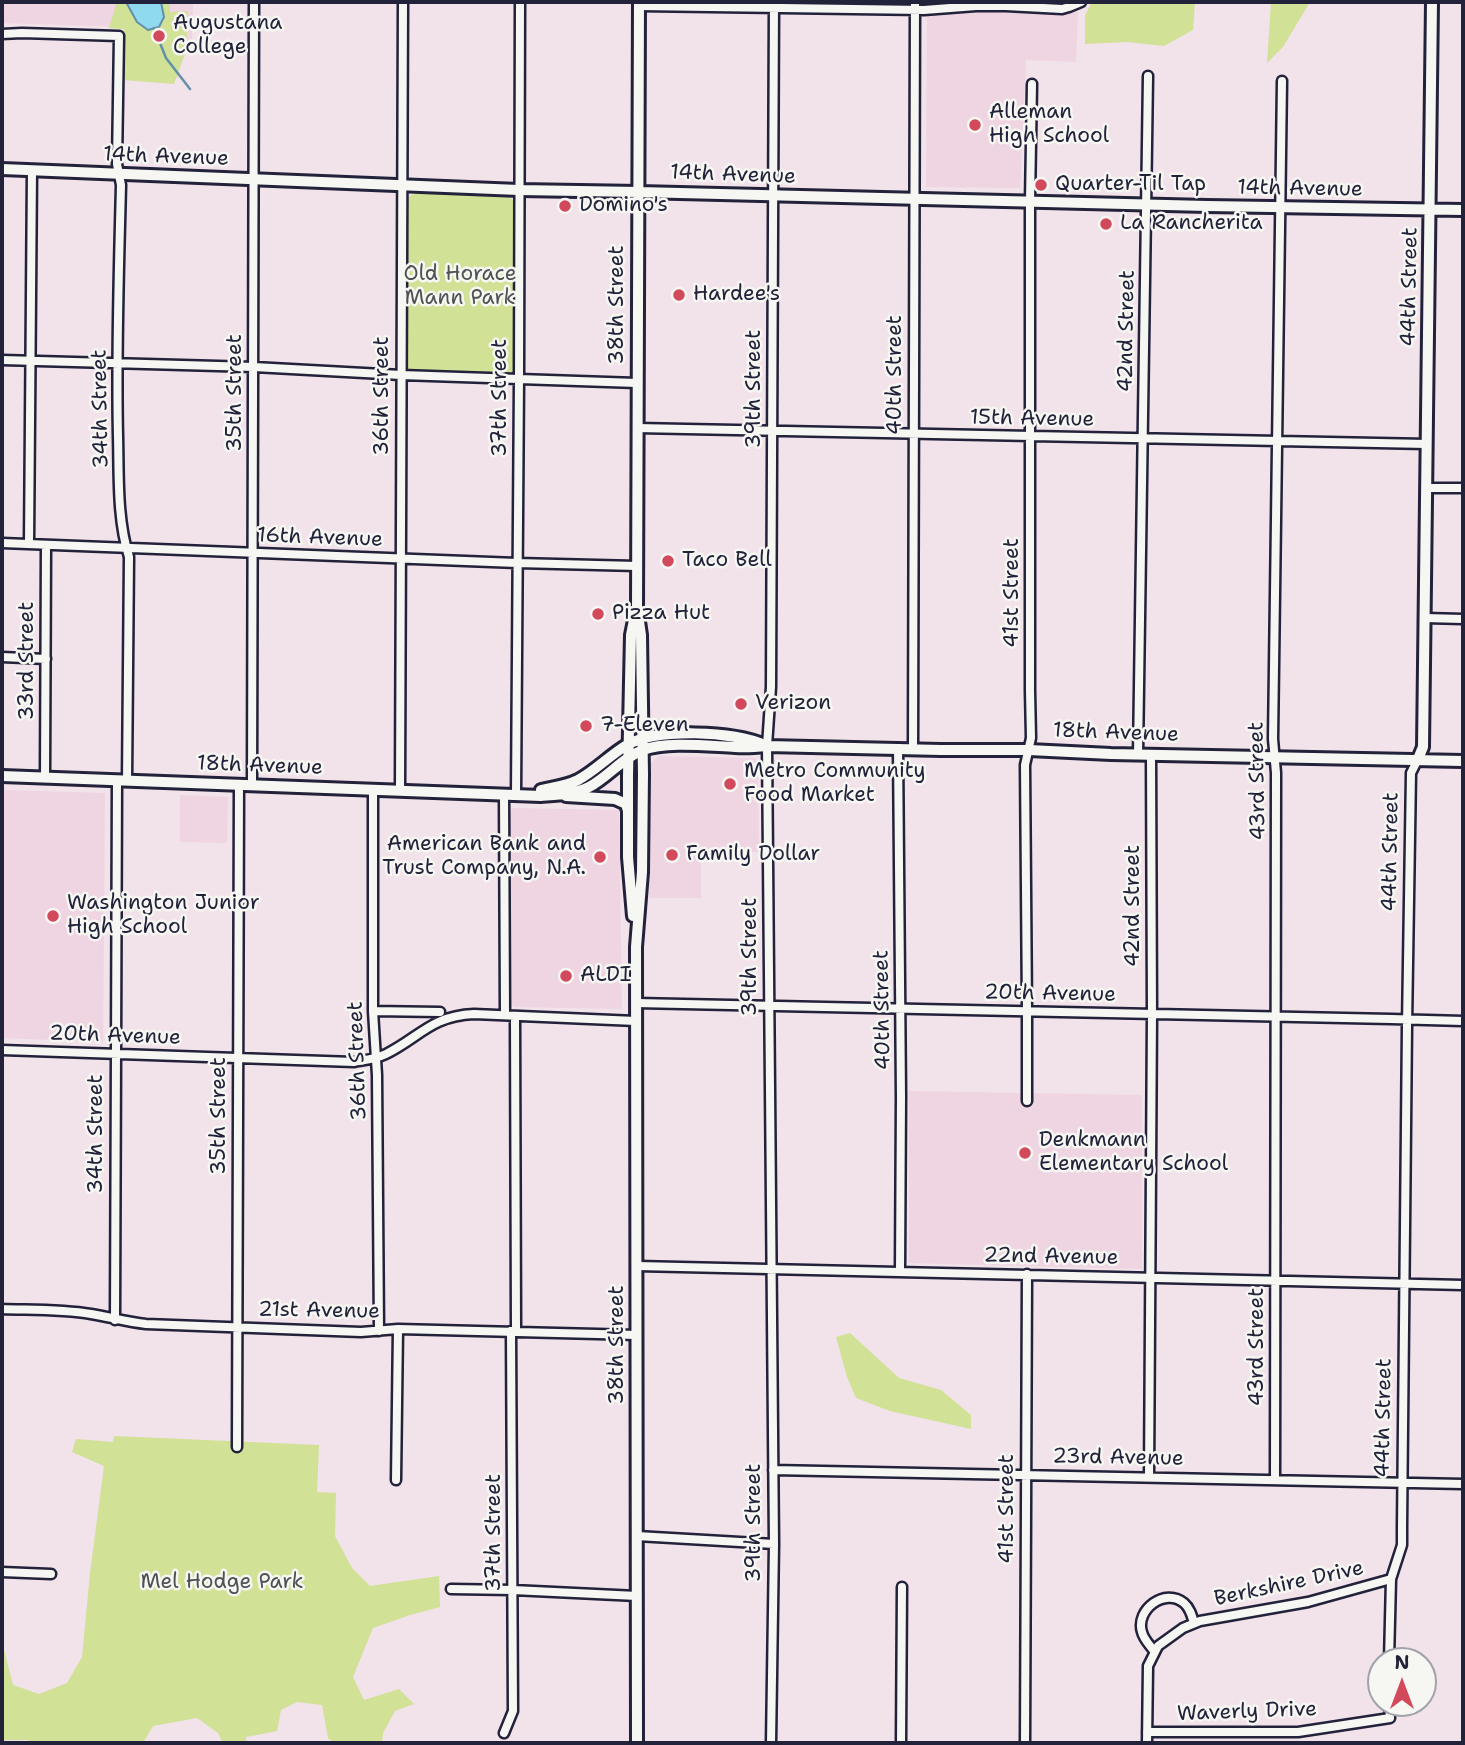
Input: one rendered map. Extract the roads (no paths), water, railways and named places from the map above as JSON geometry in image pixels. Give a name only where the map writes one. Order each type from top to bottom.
[{"type":"street","name":"35th Street","points":[[251,785],[254,2]]},
{"type":"street","name":"36th Street","points":[[400,791],[403,2]]},
{"type":"street","name":"37th Street","points":[[516,794],[520,2]]},
{"type":"street","points":[[639,4],[1062,9],[1081,2]]},
{"type":"street","name":"44th Street","points":[[1389,1647],[1391,1579],[1402,1545],[1411,773],[1423,747],[1432,2]]},
{"type":"street","name":"38th Street","points":[[636,947],[628,857],[628,744],[631,635],[636,608],[637,566],[639,4]]},
{"type":"street","name":"39th Street","points":[[771,1743],[774,1544],[767,746],[771,687],[774,5]]},
{"type":"street","name":"40th Street","points":[[912,749],[915,6]]},
{"type":"street","name":"34th Street","points":[[2,34],[119,36],[119,475],[124,538],[129,557],[115,1054],[115,1320]]},
{"type":"street","name":"42nd Street","points":[[1138,754],[1148,76]]},
{"type":"street","name":"43rd Street","points":[[1275,1479],[1277,1016],[1276,773],[1273,739],[1282,81]]},
{"type":"street","name":"41st Street","points":[[1027,1101],[1025,765],[1031,738],[1032,84]]},
{"type":"street","name":"14th Avenue","points":[[2,169],[519,190],[1463,210]]},
{"type":"street","points":[[29,544],[32,171]]},
{"type":"street","points":[[2,360],[254,367],[637,383]]},
{"type":"street","name":"15th Avenue","points":[[637,428],[1427,444]]},
{"type":"street","points":[[1427,488],[1463,488]]},
{"type":"street","name":"16th Avenue","points":[[2,543],[637,566]]},
{"type":"street","name":"33rd Street","points":[[45,777],[46,545]]},
{"type":"street","name":"38th Street","points":[[636,608],[641,635],[643,744],[642,872],[636,947],[637,1743]]},
{"type":"street","points":[[1425,618],[1463,619]]},
{"type":"street","points":[[2,657],[46,659]]},
{"type":"street","name":"18th Avenue","points":[[2,775],[560,795],[587,788],[643,744],[663,735],[721,735],[751,739],[767,746],[1463,761]]},
{"type":"street","name":"18th Avenue","points":[[516,794],[556,788],[580,779],[628,744],[643,744]]},
{"type":"street","name":"40th Street","points":[[898,748],[900,1271]]},
{"type":"street","name":"42nd Street","points":[[1150,1477],[1151,754]]},
{"type":"street","name":"35th Street","points":[[237,1447],[239,784]]},
{"type":"street","name":"36th Street","points":[[373,790],[373,1011],[377,1058],[379,1331]]},
{"type":"street","points":[[504,794],[505,1015]]},
{"type":"street","points":[[560,795],[615,799],[626,804],[628,811]]},
{"type":"street","name":"20th Avenue","points":[[636,1003],[1463,1021]]},
{"type":"street","points":[[373,1011],[440,1012]]},
{"type":"street","name":"20th Avenue","points":[[2,1050],[354,1062],[377,1058],[449,1017],[474,1014],[636,1021]]},
{"type":"street","name":"37th Street","points":[[504,1733],[513,1711],[515,1016]]},
{"type":"street","name":"22nd Avenue","points":[[637,1266],[1463,1285]]},
{"type":"street","name":"41st Street","points":[[1025,1743],[1027,1274]]},
{"type":"street","name":"21st Avenue","points":[[2,1309],[60,1310],[146,1324],[336,1331],[398,1329],[637,1335]]},
{"type":"street","points":[[396,1480],[398,1329]]},
{"type":"street","name":"23rd Avenue","points":[[773,1470],[1463,1484]]},
{"type":"street","points":[[637,1536],[774,1544]]},
{"type":"street","points":[[2,1572],[51,1574]]},
{"type":"street","name":"Berkshire Drive","points":[[1194,1623],[1189,1608],[1180,1601],[1168,1598],[1154,1602],[1147,1608],[1141,1625],[1144,1639],[1154,1651],[1157,1646],[1194,1623],[1308,1602],[1391,1579]]},
{"type":"street","points":[[901,1743],[902,1587]]},
{"type":"street","points":[[451,1589],[637,1596]]},
{"type":"street","points":[[1147,1743],[1147,1673],[1154,1651]]},
{"type":"street","name":"Waverly Drive","points":[[1147,1732],[1298,1732],[1390,1717]]},
{"type":"water","points":[[126,2],[161,2],[164,17],[159,27],[148,30],[137,22]]},
{"type":"waterway","points":[[154,28],[166,58],[190,89]]},
{"type":"place","name":"Augustana College","points":[[159,36]]},
{"type":"place","name":"Alleman High School","points":[[975,125]]},
{"type":"place","name":"Quarter-Til Tap","points":[[1041,185]]},
{"type":"place","name":"Domino's","points":[[565,206]]},
{"type":"place","name":"La Rancherita","points":[[1106,224]]},
{"type":"place","name":"Hardee's","points":[[679,295]]},
{"type":"place","name":"Taco Bell","points":[[668,561]]},
{"type":"place","name":"Pizza Hut","points":[[598,614]]},
{"type":"place","name":"Verizon","points":[[741,704]]},
{"type":"place","name":"7-Eleven","points":[[586,726]]},
{"type":"place","name":"Metro Community Food Market","points":[[730,784]]},
{"type":"place","name":"Family Dollar","points":[[672,855]]},
{"type":"place","name":"American Bank and Trust Company, N.A.","points":[[600,857]]},
{"type":"place","name":"Washington Junior High School","points":[[53,916]]},
{"type":"place","name":"ALDI","points":[[566,976]]},
{"type":"place","name":"Denkmann Elementary School","points":[[1025,1153]]},
{"type":"park label","name":"Old Horace Mann Park","points":[[460,287]]},
{"type":"park label","name":"Mel Hodge Park","points":[[222,1583]]}]
